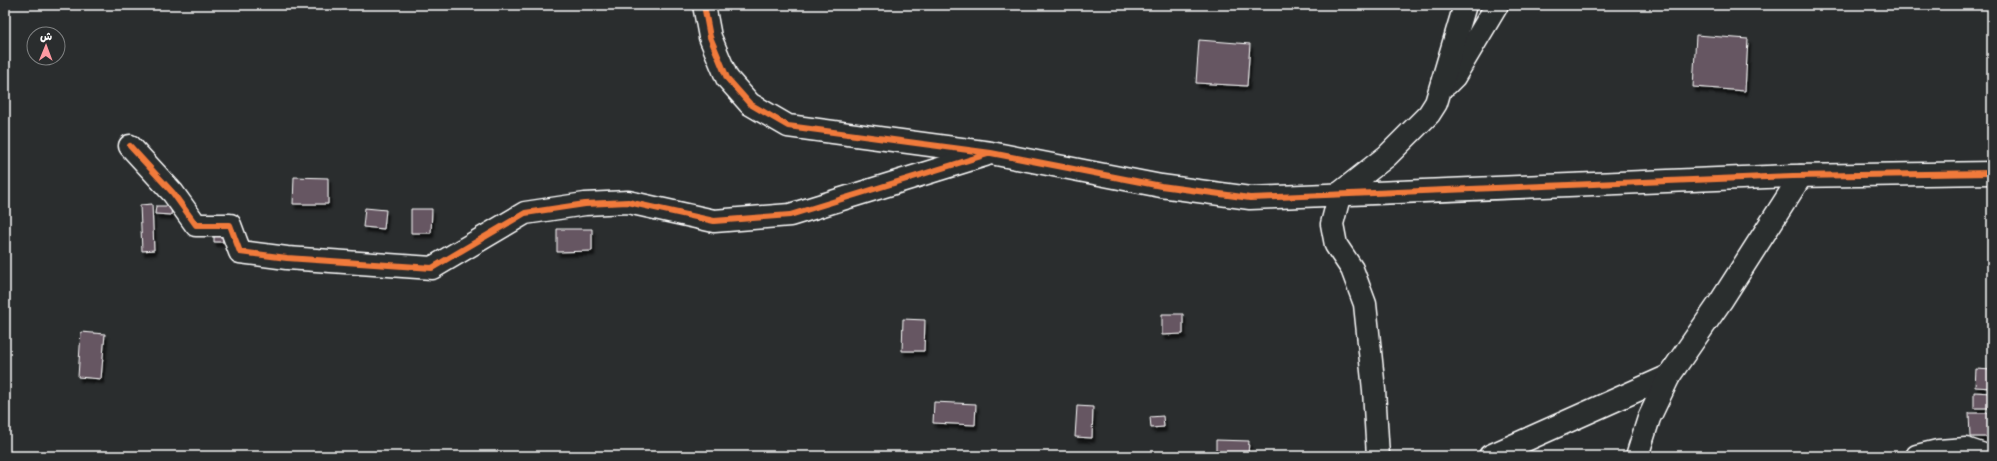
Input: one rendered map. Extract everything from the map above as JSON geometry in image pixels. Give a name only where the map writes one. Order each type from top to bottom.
[{"type":"street","points":[[704,5],[710,37],[726,78],[750,104],[788,126],[991,153],[1162,186],[1250,198],[1340,193],[1801,176],[1992,174]]},
{"type":"street","points":[[1378,456],[1374,390],[1365,304],[1352,269],[1336,245],[1332,224],[1340,193],[1387,156],[1424,120],[1436,103],[1465,5]]},
{"type":"street","points":[[1440,92],[1454,77],[1497,5]]},
{"type":"street","points":[[130,146],[173,193],[196,225],[230,225],[240,252],[287,258],[432,268],[525,213],[585,204],[628,202],[714,221],[790,215],[991,153]]},
{"type":"street","points":[[1637,456],[1649,418],[1669,376],[1721,301],[1801,176]]},
{"type":"street","points":[[1490,456],[1669,376]]},
{"type":"street","points":[[1917,456],[1938,451],[1966,448],[1986,456]]},
{"type":"building","points":[[1696,35],[1748,39],[1745,91],[1693,87]]},
{"type":"building","points":[[1199,40],[1250,44],[1247,86],[1196,83]]},
{"type":"building","points":[[294,177],[328,178],[328,204],[293,204]]},
{"type":"building","points":[[152,204],[154,250],[142,251],[140,205]]},
{"type":"building","points":[[156,206],[172,206],[171,215],[155,214]]},
{"type":"building","points":[[365,208],[386,210],[384,229],[363,227]]},
{"type":"building","points":[[411,209],[432,209],[431,233],[411,233]]},
{"type":"building","points":[[557,229],[592,229],[592,251],[557,252]]},
{"type":"building","points":[[223,230],[223,242],[214,242],[214,231]]},
{"type":"building","points":[[1162,314],[1183,314],[1183,334],[1162,335]]},
{"type":"building","points":[[903,319],[925,320],[924,351],[902,351]]},
{"type":"building","points":[[81,332],[105,334],[101,379],[78,377]]},
{"type":"building","points":[[1976,369],[1992,370],[1992,388],[1975,387]]},
{"type":"building","points":[[1974,392],[1991,393],[1991,408],[1974,408]]},
{"type":"building","points":[[934,402],[976,404],[975,425],[933,423]]},
{"type":"building","points":[[1077,406],[1093,407],[1092,438],[1075,437]]},
{"type":"building","points":[[1969,413],[1992,413],[1992,437],[1970,437]]},
{"type":"building","points":[[1163,416],[1164,427],[1151,428],[1150,417]]},
{"type":"building","points":[[1216,440],[1249,441],[1248,456],[1216,456]]},
{"type":"cycle path","points":[[704,5],[710,37],[727,78],[750,104],[788,126],[991,153],[1161,186],[1250,198],[1793,176],[1992,173]]},
{"type":"cycle path","points":[[130,146],[173,193],[196,225],[230,225],[240,252],[287,258],[432,268],[525,213],[585,204],[628,202],[714,221],[790,215],[988,154]]}]
